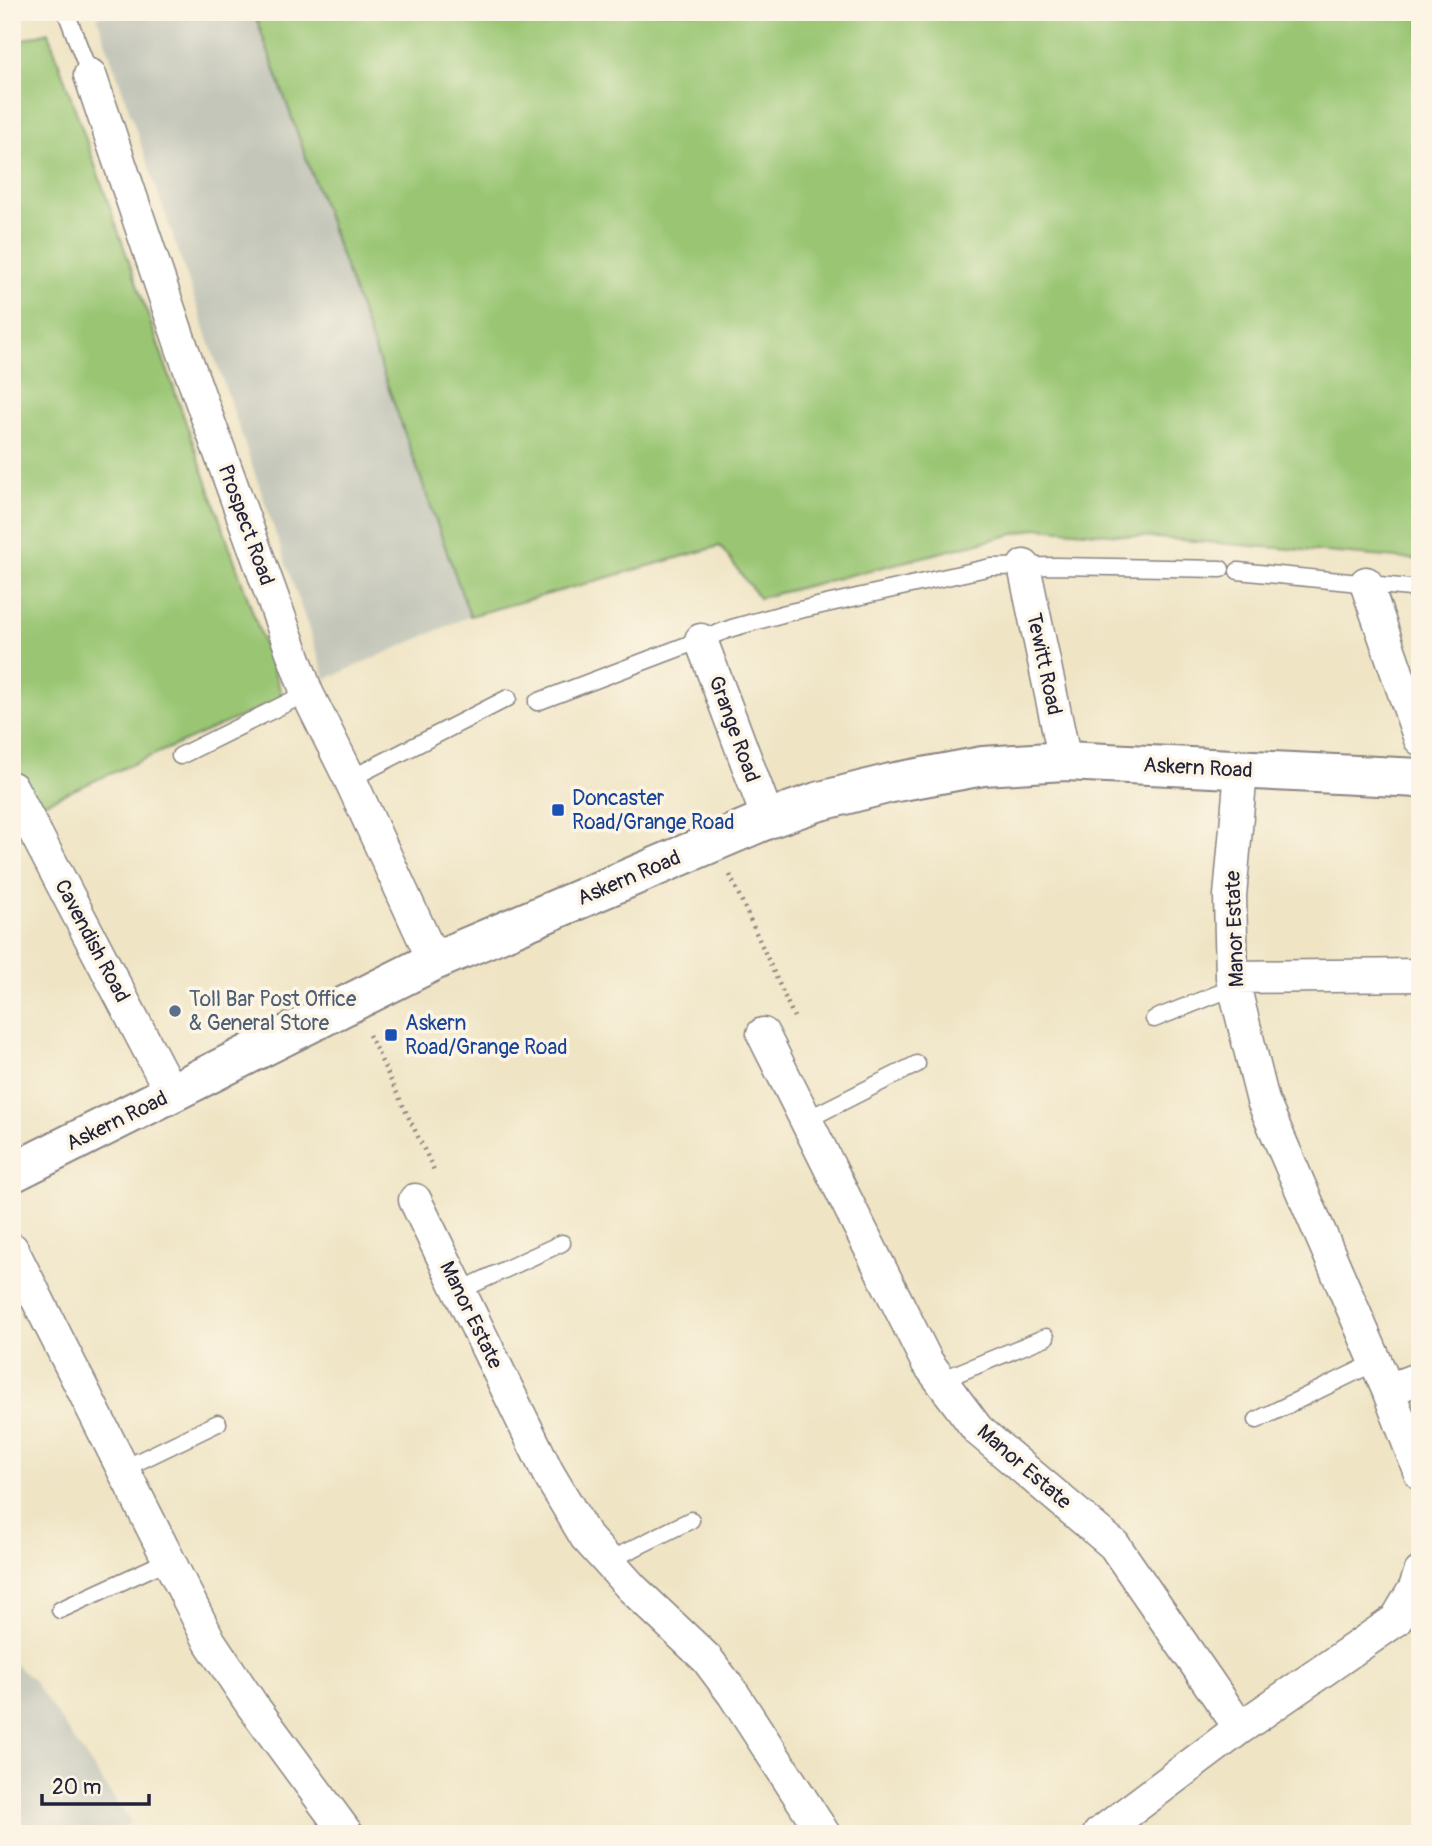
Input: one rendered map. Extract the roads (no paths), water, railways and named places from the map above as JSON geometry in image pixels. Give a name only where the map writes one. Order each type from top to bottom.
[{"type":"highway","name":"Askern Road","points":[[12,1173],[434,961],[715,841],[817,802],[891,783],[983,766],[1065,761],[1420,778]]},
{"type":"street","name":"Prospect Road","points":[[90,75],[181,345],[307,693],[434,961]]},
{"type":"street","name":"Tewitt Road","points":[[1024,566],[1065,761]]},
{"type":"street","points":[[1366,583],[1420,739]]},
{"type":"street","name":"Grange Road","points":[[701,640],[768,819]]},
{"type":"street","name":"Manor Estate","points":[[1241,771],[1230,896],[1234,982],[1263,1101],[1382,1376],[1420,1472]]},
{"type":"street","name":"Cavendish Road","points":[[12,788],[172,1094]]},
{"type":"street","points":[[1234,982],[1420,975]]},
{"type":"street","name":"Manor Estate","points":[[763,1034],[927,1362],[978,1430],[1114,1545],[1240,1728]]},
{"type":"street","name":"Manor Estate","points":[[415,1200],[548,1473],[586,1537],[707,1659],[734,1695],[824,1834]]},
{"type":"street","points":[[12,1249],[210,1642],[252,1705],[347,1834]]},
{"type":"street","points":[[1382,1376],[1420,1378]]},
{"type":"street","points":[[1099,1834],[1240,1728],[1396,1620],[1415,1588],[1420,1573]]},
{"type":"lane","points":[[66,12],[90,75]]},
{"type":"lane","points":[[537,702],[732,628],[786,613],[991,567],[1221,569]]},
{"type":"lane","points":[[1238,571],[1420,589]]},
{"type":"lane","points":[[180,756],[307,693]]},
{"type":"lane","points":[[350,779],[508,698]]},
{"type":"lane","points":[[1154,1019],[1234,982]]},
{"type":"lane","points":[[806,1120],[917,1064]]},
{"type":"lane","points":[[459,1291],[562,1242]]},
{"type":"lane","points":[[941,1380],[1046,1337]]},
{"type":"lane","points":[[1257,1420],[1382,1376]]},
{"type":"lane","points":[[123,1469],[218,1423]]},
{"type":"lane","points":[[608,1561],[691,1520]]},
{"type":"lane","points":[[60,1610],[169,1560]]},
{"type":"place","name":"Doncaster Road/Grange Road","points":[[558,810]]},
{"type":"place","name":"Toll Bar Post Office & General Store","points":[[175,1011]]},
{"type":"place","name":"Askern Road/Grange Road","points":[[391,1035]]}]
